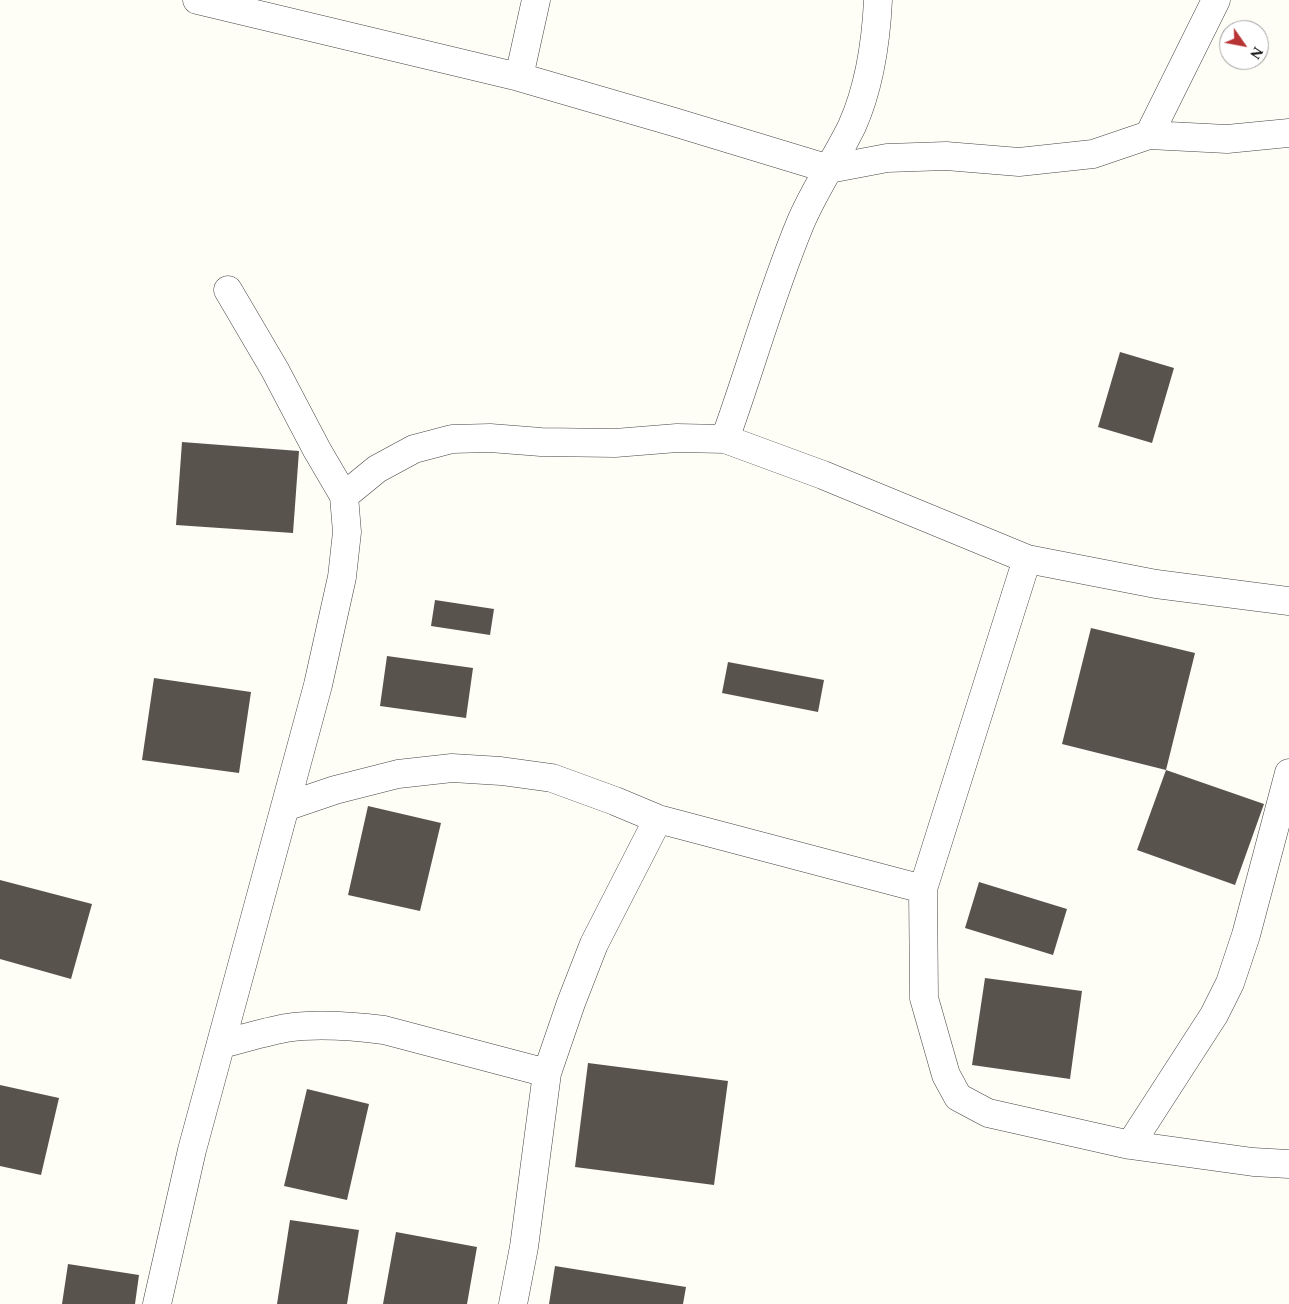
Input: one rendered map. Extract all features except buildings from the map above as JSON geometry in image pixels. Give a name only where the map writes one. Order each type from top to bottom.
[{"type":"street","points":[[197,0],[519,77],[829,169],[886,158],[946,156],[1020,162],[1093,154],[1149,135],[1227,139],[1289,133]]},
{"type":"street","points":[[519,77],[536,0]]},
{"type":"street","points":[[725,439],[772,297],[801,221],[852,125],[868,78],[878,0]]},
{"type":"street","points":[[1149,135],[1216,0]]},
{"type":"street","points":[[157,1304],[192,1150],[318,686],[342,577],[347,532],[344,496],[317,450],[275,370],[228,290]]},
{"type":"street","points":[[344,496],[377,469],[414,449],[452,439],[490,438],[541,442],[615,443],[678,438],[725,439],[824,475],[1027,558],[1156,584],[1289,601]]},
{"type":"street","points":[[1027,558],[923,889],[924,998],[936,1048],[946,1075],[958,1097],[988,1114],[1130,1145],[1253,1162],[1289,1164]]},
{"type":"street","points":[[285,806],[335,790],[398,774],[452,768],[501,771],[552,778],[658,819],[923,889]]},
{"type":"street","points":[[1130,1145],[1214,1015],[1230,983],[1246,935],[1289,774]]},
{"type":"street","points":[[513,1304],[524,1248],[547,1072],[594,944],[658,819]]},
{"type":"street","points":[[221,1044],[286,1028],[314,1026],[361,1027],[384,1030],[547,1072]]}]
